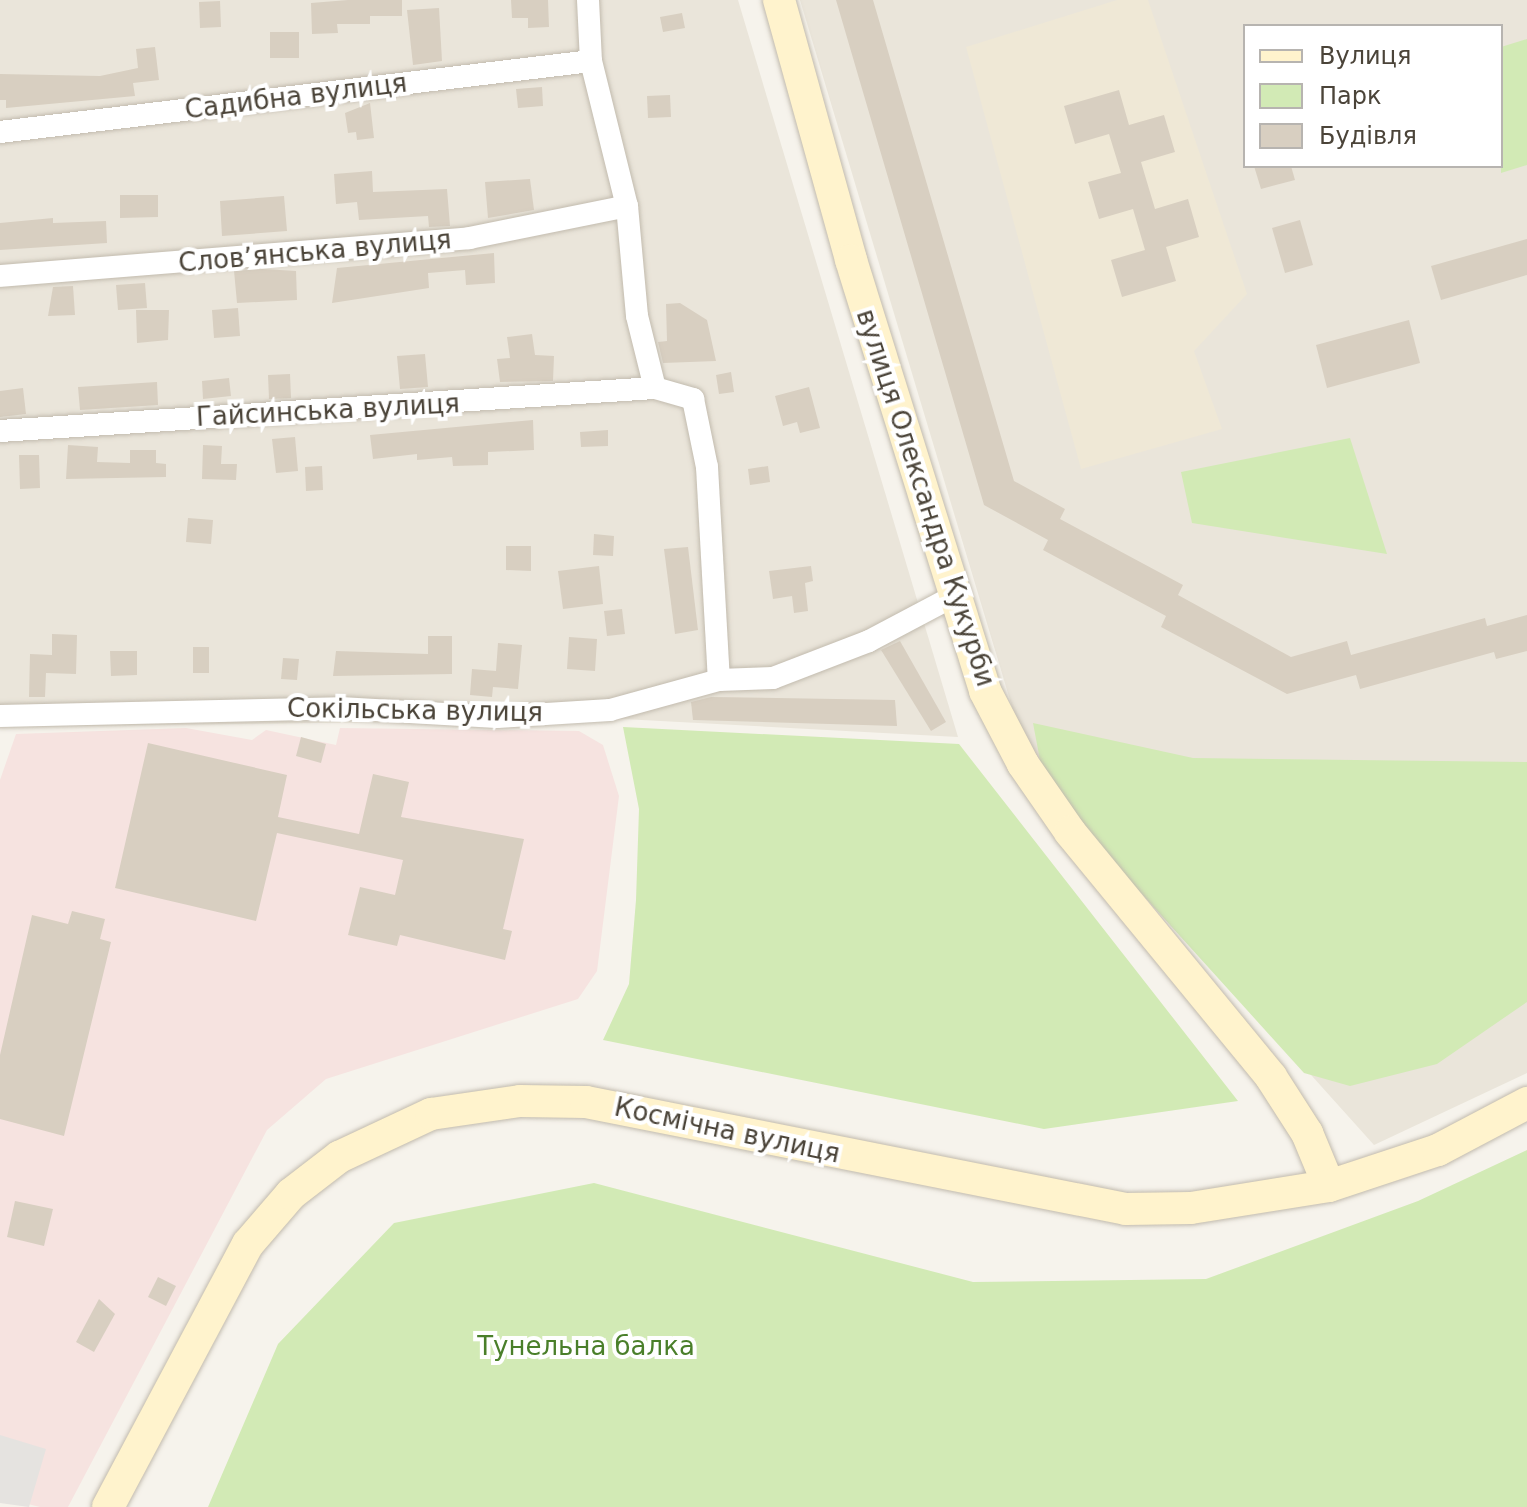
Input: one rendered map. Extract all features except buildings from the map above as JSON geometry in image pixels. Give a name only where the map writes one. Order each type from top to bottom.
[{"type":"main road","name":"вулиця Олександра Кукурби","points":[[779,0],[952,597],[985,691],[1023,764],[1070,832],[1271,1077],[1307,1133],[1329,1186]]},
{"type":"main road","name":"Космічна вулиця","points":[[108,1507],[248,1244],[291,1194],[339,1157],[431,1114],[520,1101],[586,1102],[1126,1209],[1191,1208],[1329,1186],[1438,1150],[1527,1103]]},
{"type":"street","points":[[588,0],[591,61],[627,206],[637,316],[655,388],[693,399],[707,467],[719,680]]},
{"type":"street","name":"Садибна вулиця","points":[[0,132],[591,61]]},
{"type":"street","name":"Словʼянська вулиця","points":[[0,276],[469,238],[627,206]]},
{"type":"street","name":"Гайсинська вулиця","points":[[0,431],[655,388]]},
{"type":"street","name":"Сокільська вулиця","points":[[0,716],[340,708],[497,717],[610,710],[719,680],[773,678],[832,657],[952,597]]},
{"type":"shaded area","points":[[0,0],[738,0],[958,737],[623,719],[0,727]]},
{"type":"shaded area","points":[[800,0],[1527,0],[1527,1073],[1374,1145],[1028,760]]},
{"type":"shaded area","points":[[1117,0],[1148,0],[1247,294],[1194,351],[1222,429],[1081,469],[966,47]]},
{"type":"shaded area","points":[[186,728],[252,740],[266,730],[336,745],[340,728],[579,731],[603,745],[619,796],[597,971],[578,999],[326,1079],[267,1130],[68,1507],[40,1507],[0,1497],[0,780],[16,734]]},
{"type":"shaded area","points":[[0,1435],[46,1449],[29,1507],[0,1503]]},
{"type":"green space","points":[[1527,39],[1527,165],[1501,173],[1503,168],[1503,46]]},
{"type":"green space","points":[[1350,438],[1387,554],[1192,523],[1181,472]]},
{"type":"green space","points":[[1033,723],[1193,758],[1527,762],[1527,1002],[1437,1064],[1350,1086],[1304,1073],[1045,787]]},
{"type":"green space","points":[[623,727],[959,744],[1238,1101],[1044,1129],[603,1040],[629,984],[636,900],[639,809]]},
{"type":"green space","name":"Тунельна балка","points":[[1527,1150],[1527,1507],[208,1507],[278,1344],[394,1223],[594,1183],[973,1282],[1206,1279],[1418,1201]]}]
